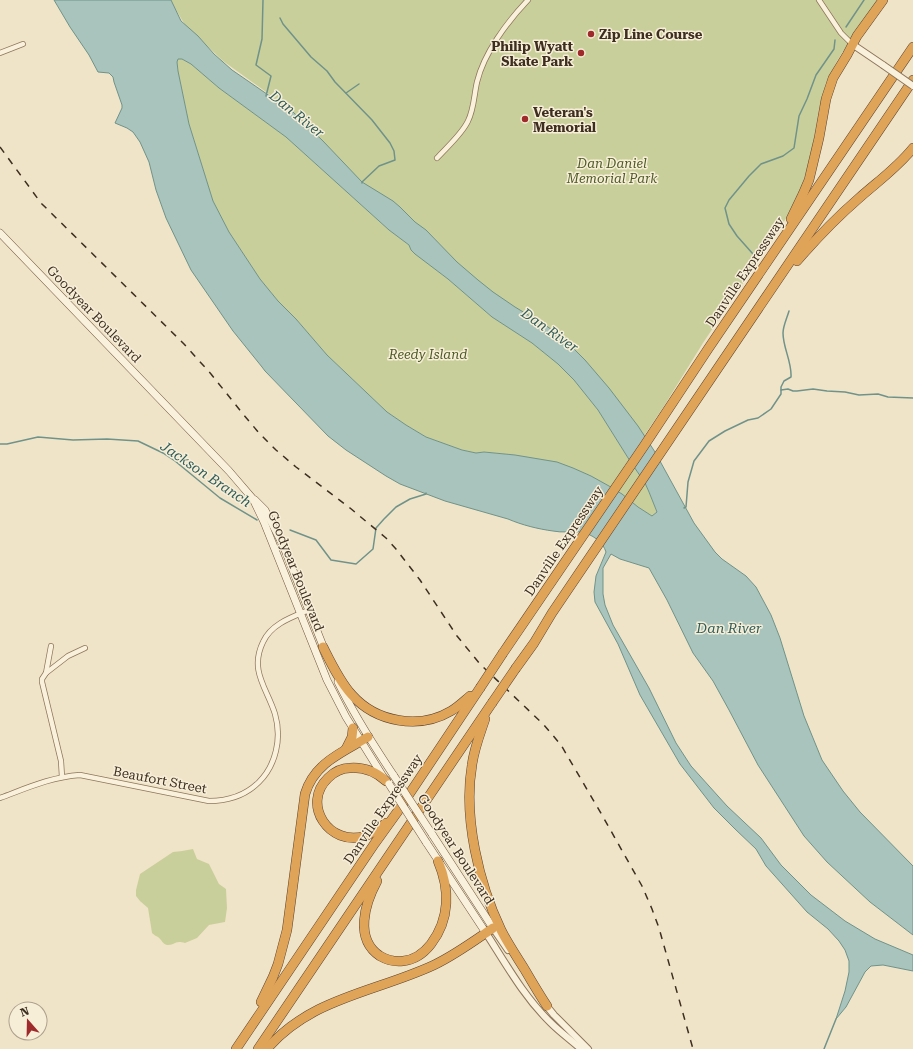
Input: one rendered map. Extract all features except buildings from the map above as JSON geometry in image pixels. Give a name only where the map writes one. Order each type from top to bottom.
[{"type":"highway","points":[[746,294],[751,283],[787,226],[803,194],[813,165],[826,99],[833,78],[857,36],[883,0]]},
{"type":"highway","name":"Danville Expressway","points":[[236,1049],[375,843],[395,816],[503,653],[913,47]]},
{"type":"highway","points":[[258,1049],[913,80]]},
{"type":"highway","points":[[742,333],[753,324],[786,275],[814,241],[839,215],[895,168],[913,148]]},
{"type":"highway","points":[[323,647],[352,695],[360,703],[386,718],[412,721],[431,719],[450,712],[479,689]]},
{"type":"highway","points":[[490,706],[474,753],[470,782],[473,836],[486,892],[501,930],[547,1006]]},
{"type":"highway","points":[[346,749],[352,737],[353,728]]},
{"type":"highway","points":[[232,1049],[258,1008],[266,992],[278,964],[283,947],[290,913],[305,794],[308,785],[312,777],[324,764],[364,739]]},
{"type":"highway","points":[[390,781],[377,773],[365,769],[356,767],[348,768],[336,772],[326,780],[320,789],[318,801],[320,814],[326,825],[334,833],[345,837],[351,838],[365,836],[372,833],[395,816]]},
{"type":"highway","points":[[391,854],[391,860],[376,884],[368,904],[364,931],[368,942],[375,952],[384,958],[396,961],[410,960],[424,952],[436,938],[443,924],[447,898],[444,876],[438,861]]},
{"type":"highway","points":[[267,1049],[292,1025],[316,1010],[340,999],[434,965],[459,951],[489,930]]},
{"type":"main road","name":"Goodyear Boulevard","points":[[0,233],[212,452],[253,499],[264,522],[327,680],[353,728],[364,739]]},
{"type":"main road","name":"Goodyear Boulevard","points":[[253,499],[256,500],[265,510],[279,535],[323,647],[339,684],[353,711],[364,739],[438,861],[489,930]]},
{"type":"main road","name":"Goodyear Boulevard","points":[[390,781],[432,834],[489,930]]},
{"type":"street","points":[[437,158],[460,133],[468,121],[473,106],[477,82],[488,55],[510,21],[528,0]]},
{"type":"street","points":[[819,0],[841,33],[852,44],[913,86]]},
{"type":"street","points":[[0,54],[23,44]]},
{"type":"street","name":"Beaufort Street","points":[[0,798],[48,780],[80,775],[202,801],[224,800],[248,791],[257,784],[272,762],[278,737],[275,715],[258,673],[258,658],[260,649],[266,636],[274,627],[281,622],[309,610]]},
{"type":"street","points":[[46,672],[51,646]]},
{"type":"street","points":[[62,777],[62,761],[42,678],[46,672],[68,656],[85,648]]},
{"type":"street","name":"Goodyear Boulevard","points":[[489,930],[547,1006],[562,1024],[588,1049]]},
{"type":"street","name":"Goodyear Boulevard","points":[[489,930],[517,982],[534,1004],[550,1022],[581,1049]]},
{"type":"green space","name":"Dan Daniel Memorial Park","points":[[170,0],[880,0],[859,26],[837,61],[826,83],[819,109],[811,155],[802,186],[791,211],[703,343],[642,439],[486,290],[362,184],[291,110],[223,61],[185,25]]},
{"type":"green space","name":"Reedy Island","points":[[178,58],[191,64],[219,88],[286,137],[389,230],[409,245],[411,250],[448,279],[492,317],[532,343],[558,364],[574,380],[598,410],[645,483],[657,512],[652,516],[609,486],[515,455],[484,452],[476,453],[462,450],[426,437],[387,412],[327,355],[296,319],[278,301],[260,279],[229,232],[213,201],[189,124],[178,71]]},
{"type":"green space","points":[[193,849],[197,859],[209,864],[219,884],[226,889],[227,908],[225,922],[209,925],[197,938],[185,943],[177,942],[171,945],[166,945],[152,933],[148,908],[136,896],[140,874],[173,852]]},
{"type":"water","name":"Dan River","points":[[54,0],[171,0],[181,21],[232,70],[293,112],[362,182],[393,201],[415,222],[426,230],[457,262],[478,280],[493,292],[563,338],[585,360],[638,426],[655,452],[694,523],[715,552],[722,559],[746,576],[756,587],[771,615],[780,638],[804,716],[822,760],[843,791],[860,812],[913,866],[913,935],[870,902],[827,862],[804,836],[758,765],[713,681],[693,653],[667,600],[649,568],[620,559],[611,554],[603,568],[603,594],[605,605],[613,625],[649,688],[676,743],[691,766],[727,806],[761,838],[781,865],[811,895],[845,921],[875,939],[913,955],[913,971],[883,965],[871,966],[865,972],[846,1007],[836,1019],[845,991],[849,972],[849,961],[845,950],[828,929],[807,912],[766,866],[756,849],[714,808],[680,764],[640,695],[618,644],[595,602],[594,592],[596,576],[606,552],[605,548],[596,539],[585,533],[556,532],[530,526],[445,501],[400,484],[346,450],[328,436],[265,371],[233,331],[191,270],[166,218],[156,190],[149,162],[140,142],[133,132],[115,123],[122,105],[113,77],[109,73],[98,72],[89,55]],"holes":[[[178,59],[182,59],[191,64],[219,88],[286,137],[389,230],[409,245],[415,254],[448,279],[492,317],[532,343],[558,364],[574,380],[598,410],[645,483],[657,512],[652,516],[609,486],[591,476],[557,462],[515,455],[484,452],[476,453],[462,450],[426,437],[387,412],[327,355],[260,279],[229,232],[213,201],[189,124],[177,62]]]},
{"type":"waterway","points":[[263,0],[262,39],[256,65],[271,76],[266,96]]},
{"type":"waterway","points":[[846,27],[864,0]]},
{"type":"waterway","points":[[280,18],[283,24],[311,57],[327,71],[335,82],[372,120],[390,143],[394,151],[395,160],[379,166],[362,183]]},
{"type":"waterway","points":[[753,254],[737,236],[729,224],[725,208],[729,200],[761,164],[783,156],[794,148],[799,116],[816,75],[834,49],[835,40]]},
{"type":"waterway","points":[[346,93],[359,84]]},
{"type":"waterway","points":[[684,508],[686,507],[688,482],[694,461],[709,441],[725,431],[748,420],[758,418],[771,409],[781,394],[781,387],[784,381],[791,377],[790,366],[783,339],[784,325],[789,311]]},
{"type":"waterway","points":[[781,390],[788,389],[797,391],[813,389],[859,395],[878,394],[888,397],[913,398]]},
{"type":"waterway","name":"Jackson Branch","points":[[0,444],[7,444],[38,437],[73,440],[107,439],[138,441],[163,453],[220,498],[257,520]]},
{"type":"waterway","name":"Jackson Branch","points":[[290,530],[316,540],[331,560],[356,564],[373,549],[376,528],[384,519],[396,507],[410,499],[426,493]]},
{"type":"waterway","points":[[824,1049],[836,1019]]},
{"type":"railway","points":[[0,147],[41,203],[184,344],[211,374],[259,433],[296,467],[350,508],[386,538],[420,580],[457,636],[480,664],[544,725],[561,745],[642,886],[652,909],[659,928],[693,1049]]},
{"type":"place","name":"Zip Line Course","points":[[591,34]]},
{"type":"place","name":"Philip Wyatt Skate Park","points":[[581,53]]},
{"type":"place","name":"Veteran's Memorial","points":[[525,119]]}]
